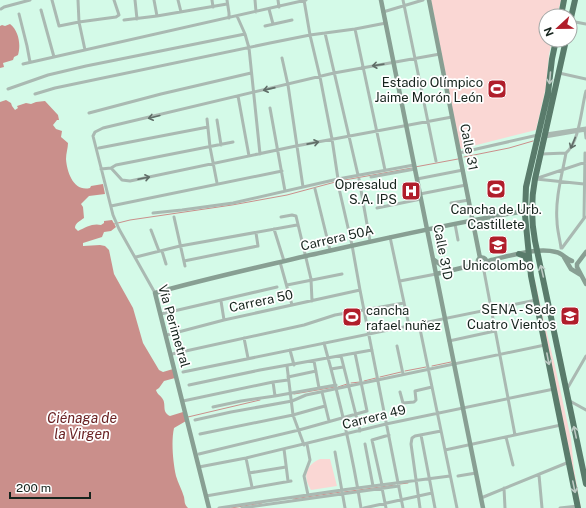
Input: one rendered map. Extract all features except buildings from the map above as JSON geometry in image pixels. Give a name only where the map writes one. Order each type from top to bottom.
[{"type":"highway","points":[[530,271],[525,211],[526,187],[548,92],[554,48]]},
{"type":"highway","points":[[564,48],[535,179],[531,205],[537,252],[586,484]]},
{"type":"highway","points":[[519,254],[527,259],[530,271],[578,507]]},
{"type":"street","points":[[1,9],[30,0]]},
{"type":"street","points":[[52,0],[59,26],[116,18],[119,15],[114,0]]},
{"type":"street","points":[[78,0],[79,22],[85,50]]},
{"type":"street","points":[[135,0],[137,19]]},
{"type":"street","points":[[154,0],[157,16]]},
{"type":"street","points":[[178,0],[181,12]]},
{"type":"street","points":[[212,0],[214,7]]},
{"type":"street","points":[[124,20],[214,7],[232,0]]},
{"type":"street","points":[[255,0],[256,12]]},
{"type":"street","points":[[278,0],[279,7]]},
{"type":"street","points":[[23,64],[305,0],[310,35],[320,77],[338,179]]},
{"type":"street","name":"Calle 31D","points":[[381,0],[483,508]]},
{"type":"street","points":[[404,0],[436,161]]},
{"type":"street","points":[[383,12],[423,0]]},
{"type":"street","name":"Calle 31","points":[[429,0],[472,220],[484,271],[515,435]]},
{"type":"street","points":[[227,2],[228,18]]},
{"type":"street","points":[[269,9],[273,24]]},
{"type":"street","points":[[41,10],[54,57]]},
{"type":"street","points":[[19,14],[30,62]]},
{"type":"street","points":[[237,16],[249,48],[260,154]]},
{"type":"street","points":[[265,26],[292,20]]},
{"type":"street","points":[[35,94],[55,88],[310,35],[386,23]]},
{"type":"street","points":[[355,29],[385,170]]},
{"type":"street","points":[[325,33],[358,175]]},
{"type":"street","points":[[8,89],[48,75],[86,66],[245,34]]},
{"type":"street","points":[[250,156],[238,96],[334,73],[440,54]]},
{"type":"street","points":[[282,58],[288,85],[303,187]]},
{"type":"street","points":[[89,113],[251,73]]},
{"type":"street","points":[[559,73],[586,79]]},
{"type":"street","points":[[586,91],[582,103],[580,128],[572,146],[566,153],[557,202],[560,250],[564,257],[574,265],[586,284]]},
{"type":"street","name":"Vía Perimetral","points":[[209,508],[172,354],[155,293],[119,229],[113,215],[101,169],[98,148],[93,136],[94,133],[103,128],[238,96]]},
{"type":"street","points":[[270,108],[285,191]]},
{"type":"street","points":[[111,168],[119,178],[127,181],[376,130],[452,117]]},
{"type":"street","points":[[207,119],[210,147],[217,183]]},
{"type":"street","points":[[217,120],[221,145]]},
{"type":"street","points":[[98,148],[208,127]]},
{"type":"street","points":[[545,135],[580,128],[585,129]]},
{"type":"street","points":[[545,135],[577,132],[585,129]]},
{"type":"street","points":[[585,129],[586,138]]},
{"type":"street","points":[[459,153],[538,135]]},
{"type":"street","points":[[101,169],[233,142]]},
{"type":"street","points":[[541,154],[566,153]]},
{"type":"street","points":[[400,281],[529,252],[560,250],[585,217],[585,153]]},
{"type":"street","points":[[535,179],[585,162]]},
{"type":"street","points":[[153,213],[233,203],[358,175],[415,167]]},
{"type":"street","points":[[371,177],[415,167]]},
{"type":"street","points":[[417,179],[463,170]]},
{"type":"street","points":[[111,206],[217,183],[282,171]]},
{"type":"street","points":[[359,179],[370,241]]},
{"type":"street","points":[[535,179],[584,184]]},
{"type":"street","points":[[338,184],[352,245],[368,334],[403,508]]},
{"type":"street","points":[[420,194],[466,185]]},
{"type":"street","points":[[315,189],[330,250]]},
{"type":"street","points":[[378,208],[421,199]]},
{"type":"street","points":[[451,203],[469,200]]},
{"type":"street","name":"Carrera 50A","points":[[155,293],[218,276],[370,241],[472,220],[525,211]]},
{"type":"street","points":[[281,217],[296,216],[311,279],[312,301]]},
{"type":"street","points":[[174,217],[184,266]]},
{"type":"street","points":[[454,224],[458,240]]},
{"type":"street","points":[[136,258],[180,246],[297,225]]},
{"type":"street","points":[[274,229],[292,305]]},
{"type":"street","points":[[151,230],[166,264]]},
{"type":"street","points":[[184,260],[234,252],[258,246],[256,233]]},
{"type":"street","points":[[390,237],[409,326]]},
{"type":"street","points":[[574,265],[586,252]]},
{"type":"street","points":[[433,258],[449,271]]},
{"type":"street","points":[[287,285],[342,274]]},
{"type":"street","points":[[161,314],[277,287]]},
{"type":"street","name":"Carrera 50","points":[[167,335],[224,320],[360,290]]},
{"type":"street","points":[[183,372],[536,300]]},
{"type":"street","points":[[221,301],[224,320]]},
{"type":"street","points":[[172,354],[304,325],[335,315],[404,303]]},
{"type":"street","points":[[419,324],[456,508]]},
{"type":"street","points":[[449,341],[495,331]]},
{"type":"street","points":[[244,338],[248,358]]},
{"type":"street","points":[[324,343],[336,385],[362,508],[432,493]]},
{"type":"street","points":[[195,420],[231,412],[292,402],[306,395],[545,345]]},
{"type":"street","points":[[398,346],[403,374]]},
{"type":"street","points":[[290,350],[294,365]]},
{"type":"street","points":[[189,385],[260,370],[329,359],[372,350]]},
{"type":"street","points":[[199,454],[299,430],[367,411],[355,354]]},
{"type":"street","points":[[341,356],[360,431]]},
{"type":"street","points":[[566,390],[586,357]]},
{"type":"street","points":[[314,361],[319,388]]},
{"type":"street","points":[[287,366],[293,415],[306,445],[310,460],[304,476],[308,495]]},
{"type":"street","points":[[331,369],[343,367]]},
{"type":"street","points":[[183,401],[273,382],[316,371]]},
{"type":"street","points":[[273,382],[275,396]]},
{"type":"street","points":[[213,407],[241,400],[275,396],[336,385]]},
{"type":"street","points":[[400,392],[403,403],[414,402],[416,400],[415,391],[432,387]]},
{"type":"street","name":"Carrera 49","points":[[199,467],[306,445],[386,424],[554,389]]},
{"type":"street","points":[[322,392],[329,421]]},
{"type":"street","points":[[568,400],[586,410]]},
{"type":"street","points":[[200,434],[293,415],[325,406]]},
{"type":"street","points":[[445,450],[561,425]]},
{"type":"street","points":[[420,508],[411,444],[412,438],[415,436],[441,431]]},
{"type":"street","points":[[386,508],[372,440],[389,435]]},
{"type":"street","points":[[421,435],[435,508]]},
{"type":"street","points":[[506,437],[513,465]]},
{"type":"street","points":[[365,444],[373,486]]},
{"type":"street","points":[[206,496],[252,487],[289,482],[284,449]]},
{"type":"street","points":[[336,452],[346,508]]},
{"type":"street","points":[[246,458],[252,487]]},
{"type":"street","points":[[481,498],[569,462]]},
{"type":"street","points":[[249,473],[286,467]]},
{"type":"street","points":[[458,476],[476,473]]},
{"type":"street","points":[[539,474],[542,508]]},
{"type":"street","points":[[242,508],[398,485],[429,478],[450,476]]},
{"type":"street","points":[[358,490],[373,486],[382,487]]},
{"type":"street","points":[[504,488],[505,508]]},
{"type":"street","points":[[219,508],[308,495],[343,492]]},
{"type":"street","points":[[560,508],[578,507]]},
{"type":"shaded area","points":[[431,0],[561,0],[559,8],[538,8],[538,48],[550,48],[546,87],[536,130],[461,149]]},
{"type":"shaded area","points":[[533,271],[571,439],[574,469],[581,508],[556,392]]},
{"type":"shaded area","points":[[320,459],[330,459],[337,486],[311,490],[306,476],[307,472],[311,464]]},
{"type":"water","points":[[10,24],[17,34],[19,47],[18,55],[14,57],[13,60],[3,63],[4,67],[0,68],[0,26]]},
{"type":"water","name":"Ciénaga de la Virgen","points":[[6,100],[11,103],[15,110],[18,108],[17,106],[26,103],[31,104],[45,101],[58,115],[59,120],[57,120],[53,125],[56,129],[62,131],[61,137],[68,143],[66,159],[72,180],[80,187],[84,188],[90,188],[91,186],[103,184],[105,194],[89,196],[81,204],[83,207],[84,218],[77,223],[75,228],[78,231],[92,225],[101,225],[104,221],[112,220],[116,227],[111,231],[104,232],[102,237],[83,243],[83,246],[100,245],[105,246],[109,250],[114,274],[133,308],[143,343],[159,370],[163,372],[173,369],[175,378],[164,381],[156,390],[163,400],[167,414],[170,416],[183,412],[186,421],[174,428],[173,458],[176,476],[185,504],[188,508],[0,508],[0,102]]},
{"type":"waterway","points":[[464,157],[509,148],[533,141]]},
{"type":"waterway","points":[[415,167],[458,159]]},
{"type":"waterway","points":[[114,224],[130,220],[232,205],[287,195],[339,181],[412,168]]},
{"type":"waterway","points":[[432,366],[451,362]]},
{"type":"waterway","points":[[405,371],[426,367]]},
{"type":"waterway","points":[[380,377],[401,372]]},
{"type":"waterway","points":[[364,381],[376,378]]},
{"type":"waterway","points":[[351,383],[360,382]]},
{"type":"waterway","points":[[338,387],[347,384]]},
{"type":"waterway","points":[[294,394],[335,387]]},
{"type":"waterway","points":[[188,417],[260,400]]},
{"type":"waterway","points":[[400,484],[408,483]]},
{"type":"waterway","points":[[344,492],[395,485]]},
{"type":"waterway","points":[[293,499],[341,492]]},
{"type":"waterway","points":[[231,508],[262,503]]},
{"type":"place","name":"Estadio Olímpico Jaime Morón León","points":[[497,89]]},
{"type":"place","name":"Cancha de Urb. Castillete","points":[[496,189]]},
{"type":"place","name":"Opresalud S.A. IPS","points":[[411,191]]},
{"type":"place","name":"Unicolombo","points":[[498,245]]},
{"type":"place","name":"SENA - Sede Cuatro Vientos","points":[[570,316]]},
{"type":"place","name":"cancha rafael nuñez","points":[[352,317]]}]
